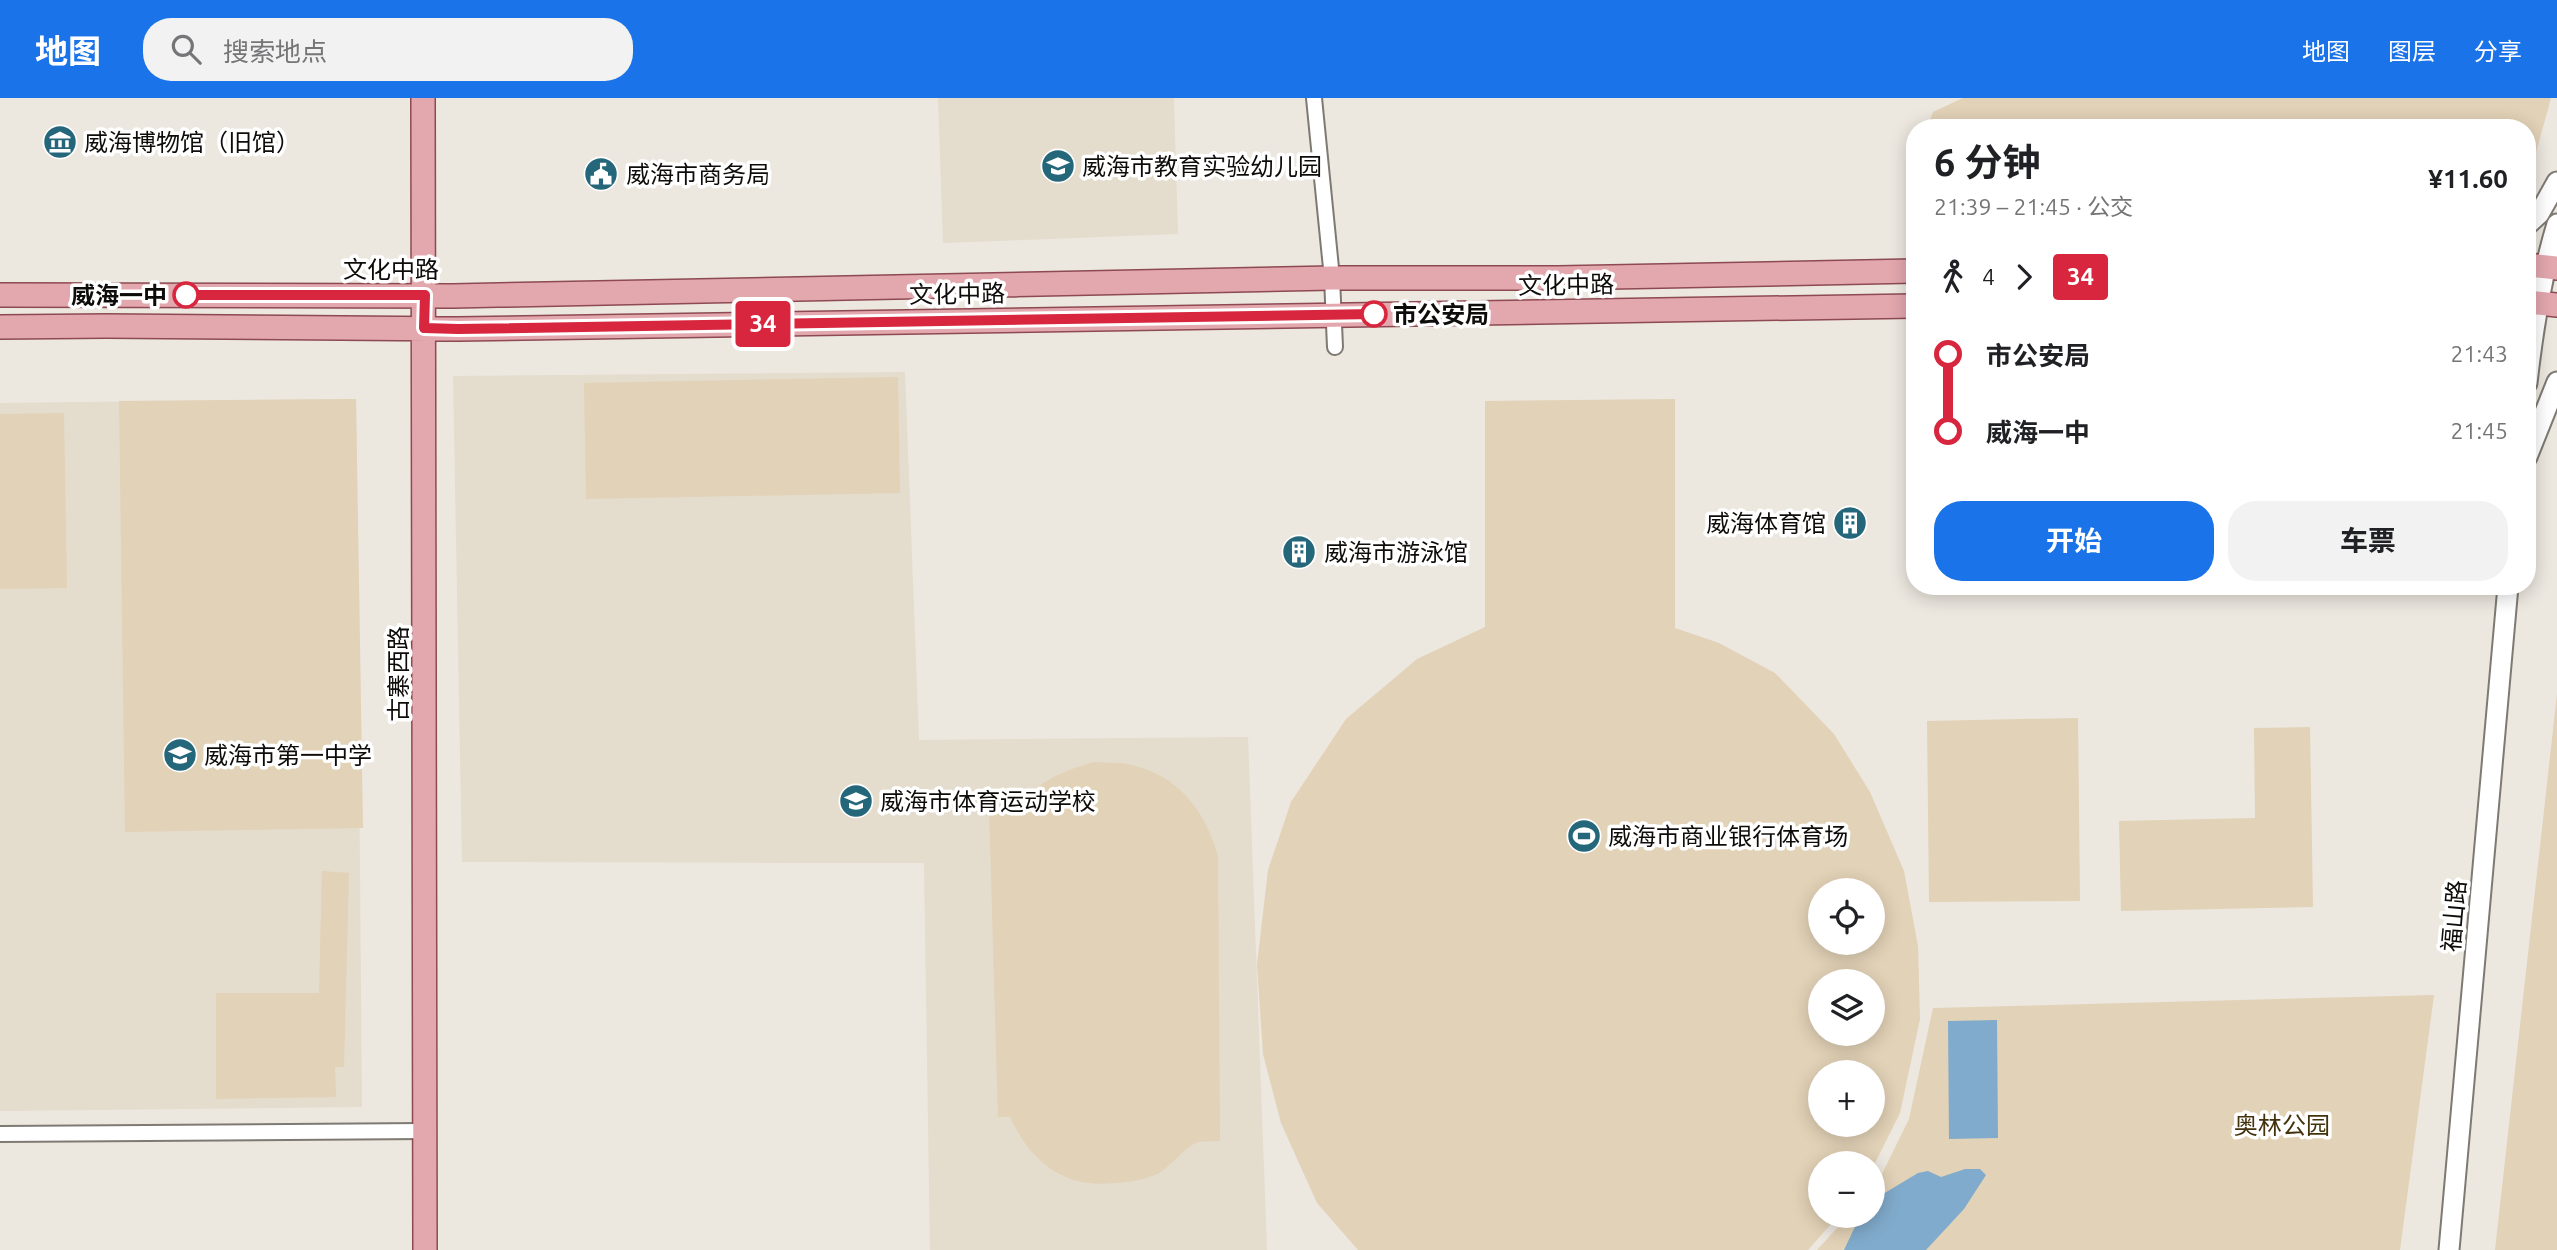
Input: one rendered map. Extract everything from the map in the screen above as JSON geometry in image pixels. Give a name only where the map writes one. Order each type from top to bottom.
[{"type":"main road","name":"古寨西路","points":[[423,98],[425,1250]]},
{"type":"main road","points":[[2536,217],[2557,182]]},
{"type":"main road","points":[[2541,303],[2543,266],[2557,224]]},
{"type":"main road","name":"文化中路","points":[[0,295],[425,295],[1332,278],[1558,278],[1906,271]]},
{"type":"main road","name":"文化中路","points":[[0,327],[472,329],[1906,306]]},
{"type":"main road","points":[[2536,434],[2557,382]]},
{"type":"main road","name":"福山路","points":[[2449,1250],[2507,595]]},
{"type":"street","points":[[1314,98],[1332,278],[1335,347]]},
{"type":"street","points":[[0,1134],[425,1131]]},
{"type":"shaded area","name":"威海市教育实验幼儿园","points":[[938,98],[1174,98],[1178,234],[943,243]]},
{"type":"shaded area","name":"威海市体育运动学校","points":[[905,372],[919,740],[1248,737],[1267,1250],[930,1250],[924,863],[462,862],[453,376]]},
{"type":"shaded area","name":"威海市第一中学","points":[[356,399],[362,1107],[0,1111],[0,403]]},
{"type":"green space","points":[[1963,98],[2551,98],[2536,152],[2536,119],[1930,119],[1933,112]]},
{"type":"green space","points":[[898,377],[900,493],[586,499],[584,383]]},
{"type":"green space","points":[[356,399],[363,828],[125,832],[119,401]]},
{"type":"green space","name":"威海市商业银行体育场","points":[[1675,399],[1675,628],[1719,643],[1775,673],[1834,734],[1870,792],[1904,871],[1918,946],[1920,1019],[1900,1113],[1881,1151],[1808,1151],[1808,1228],[1827,1228],[1808,1250],[1358,1250],[1317,1203],[1281,1123],[1263,1054],[1257,964],[1268,870],[1291,802],[1346,719],[1417,659],[1485,627],[1485,401]]},
{"type":"green space","points":[[64,413],[67,588],[0,589],[0,414]]},
{"type":"green space","points":[[2557,694],[2557,1250],[2495,1250]]},
{"type":"green space","points":[[2078,718],[2080,901],[1929,902],[1927,721]]},
{"type":"green space","points":[[2310,727],[2313,907],[2121,911],[2119,821],[2255,818],[2254,728]]},
{"type":"green space","points":[[1094,762],[1132,765],[1164,778],[1177,787],[1206,824],[1218,856],[1220,1141],[1194,1144],[1152,1176],[1097,1184],[1080,1182],[1051,1169],[1028,1147],[1010,1117],[998,1117],[989,807],[1018,807],[1052,778]]},
{"type":"green space","points":[[322,871],[349,873],[344,1067],[335,1067],[336,1097],[216,1099],[216,993],[319,993]]},
{"type":"green space","name":"奥林公园","points":[[2434,995],[2400,1250],[1817,1250],[1837,1228],[1885,1228],[1885,1168],[1909,1119],[1933,1008]]},
{"type":"water","points":[[1997,1020],[1998,1138],[1949,1139],[1948,1021]]},
{"type":"water","points":[[1965,1169],[1980,1169],[1986,1175],[1964,1209],[1926,1250],[1844,1250],[1854,1228],[1885,1228],[1885,1193],[1918,1173],[1928,1171],[1941,1177]]},
{"type":"bus line","name":"34","points":[[186,295],[425,295],[424,328],[458,329],[1374,314]]},
{"type":"place","name":"威海博物馆（旧馆）","points":[[60,142]]},
{"type":"place","name":"威海市教育实验幼儿园","points":[[1058,166]]},
{"type":"place","name":"威海市商务局","points":[[601,174]]},
{"type":"place","name":"威海一中","points":[[186,295]]},
{"type":"place","name":"市公安局","points":[[1374,314]]},
{"type":"place","name":"威海体育馆","points":[[1850,523]]},
{"type":"place","name":"威海市游泳馆","points":[[1299,552]]},
{"type":"place","name":"威海市第一中学","points":[[180,755]]},
{"type":"place","name":"威海市体育运动学校","points":[[856,801]]},
{"type":"place","name":"威海市商业银行体育场","points":[[1584,836]]}]
